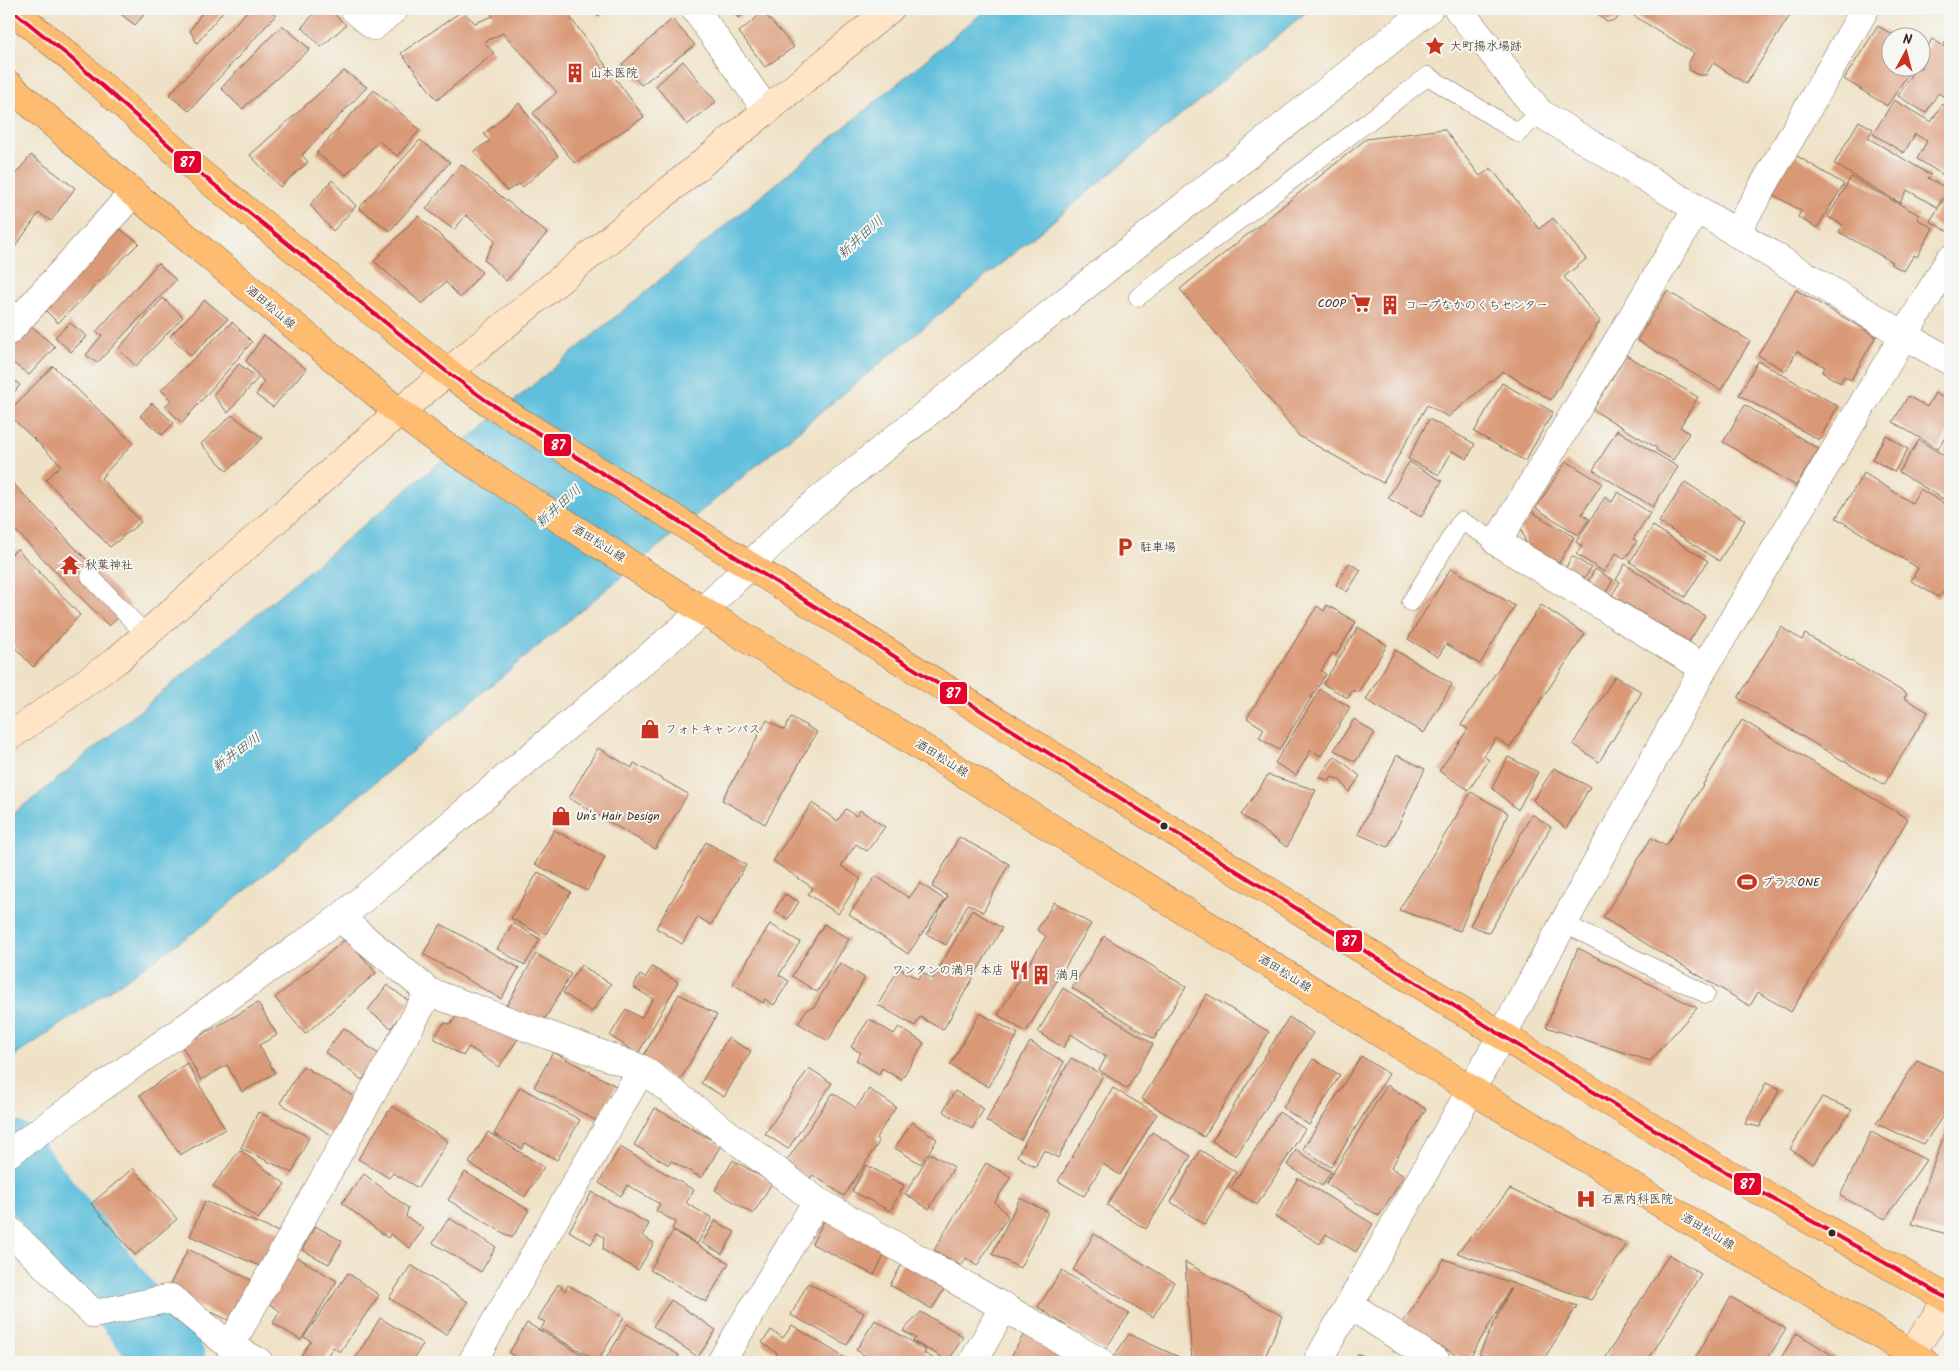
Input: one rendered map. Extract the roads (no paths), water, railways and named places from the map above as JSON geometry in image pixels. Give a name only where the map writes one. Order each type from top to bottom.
[{"type":"main road","points":[[11,9],[71,58],[201,174],[447,372],[487,401],[1318,922],[1696,1155],[1950,1298]]},
{"type":"main road","name":"酒田松山線","points":[[9,85],[133,193],[398,412],[441,443],[659,581],[703,611],[1472,1090],[1913,1359]]},
{"type":"street","points":[[354,9],[374,26],[394,9]]},
{"type":"street","points":[[695,9],[767,111]]},
{"type":"street","points":[[9,737],[117,660],[398,412],[890,9]]},
{"type":"street","points":[[9,1153],[340,918],[703,611],[803,513],[1429,9]]},
{"type":"street","points":[[1458,9],[1540,113],[1905,336],[1950,361]]},
{"type":"street","points":[[1736,233],[1864,9]]},
{"type":"street","points":[[9,330],[133,193]]},
{"type":"street","points":[[1697,209],[1497,542],[1704,668]]},
{"type":"street","points":[[1317,1362],[1472,1090],[1704,668],[1950,259]]},
{"type":"street","points":[[340,918],[429,992],[642,1069],[817,1201],[1100,1362]]},
{"type":"street","points":[[230,1346],[429,992]]},
{"type":"street","points":[[472,1362],[642,1069]]},
{"type":"street","points":[[721,1362],[817,1201]]},
{"type":"street","points":[[9,1230],[94,1314],[171,1298],[230,1346],[259,1362]]},
{"type":"street","points":[[1913,1359],[1950,1298]]},
{"type":"street","points":[[1350,1305],[1437,1362]]},
{"type":"street","points":[[973,1362],[1004,1306]]},
{"type":"lane","points":[[1138,297],[1428,76],[1518,133],[1540,113]]},
{"type":"lane","points":[[1412,602],[1461,521],[1497,542]]},
{"type":"lane","points":[[90,576],[145,634]]},
{"type":"lane","points":[[1563,922],[1706,994]]},
{"type":"water","name":"新井田川","points":[[987,9],[1310,9],[597,597],[204,925],[9,1060],[9,816],[38,795]]},
{"type":"waterway","points":[[9,1154],[172,1362]]},
{"type":"place","name":"大町揚水場跡","points":[[1435,46]]},
{"type":"place","name":"山本医院","points":[[575,73]]},
{"type":"place","name":"COOP","points":[[1361,303]]},
{"type":"place","name":"コープなかのくちセンター","points":[[1390,305]]},
{"type":"place","name":"駐車場","points":[[1125,547]]},
{"type":"place","name":"秋葉神社","points":[[70,565]]},
{"type":"place","name":"フォトキャンパス","points":[[650,729]]},
{"type":"place","name":"Un's Hair Design","points":[[561,816]]},
{"type":"place","name":"プラスONE","points":[[1747,882]]},
{"type":"place","name":"ワンタンの満月 本店","points":[[1019,970]]},
{"type":"place","name":"満月","points":[[1041,975]]},
{"type":"place","name":"石黒内科医院","points":[[1586,1199]]}]
